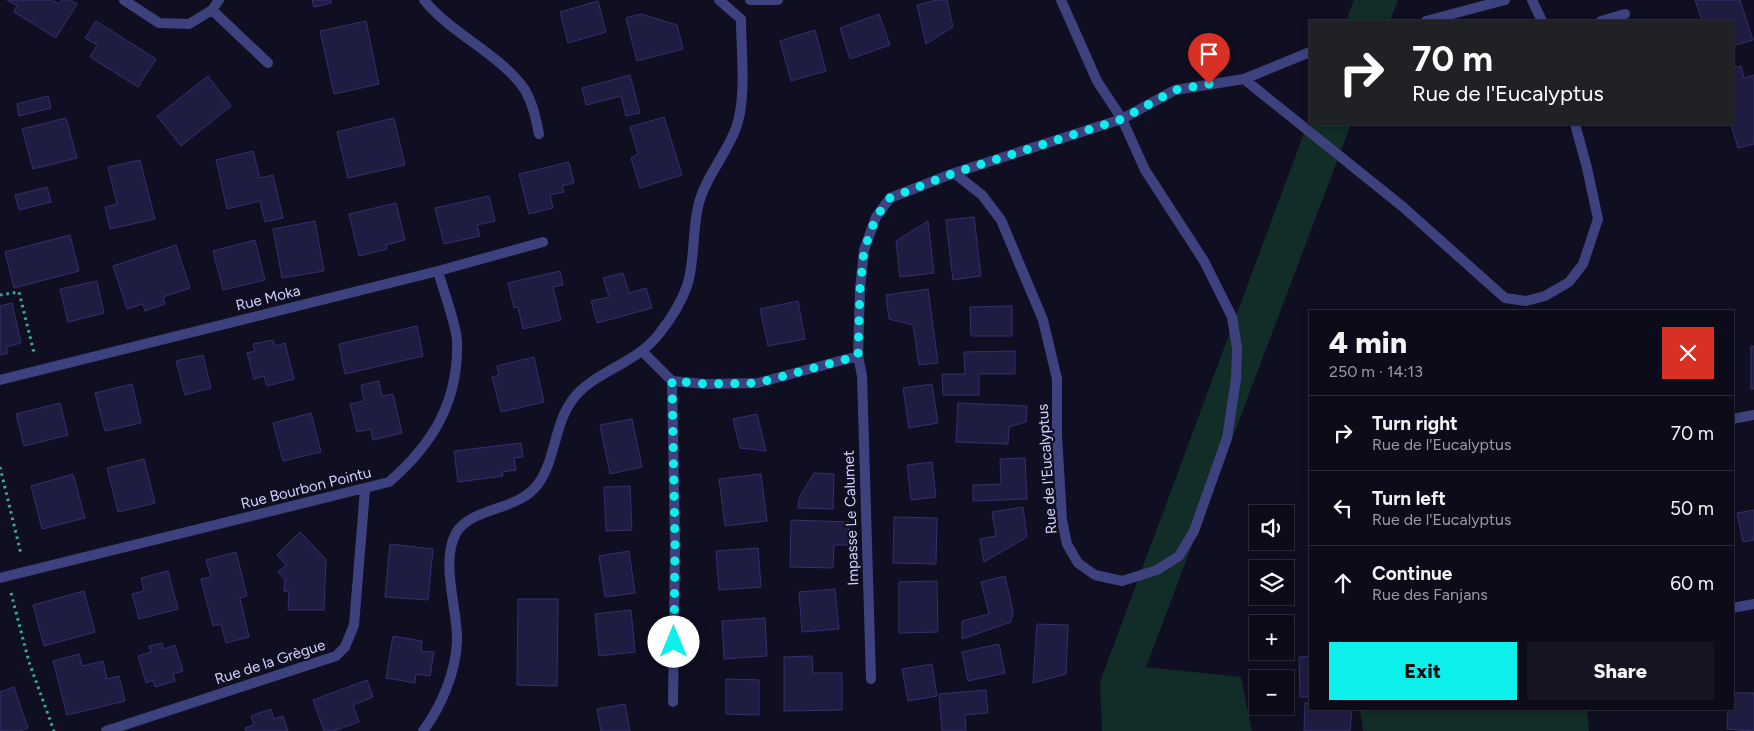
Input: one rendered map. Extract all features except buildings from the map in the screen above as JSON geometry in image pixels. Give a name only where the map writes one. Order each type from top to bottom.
[{"type":"street","points":[[124,0],[159,23],[189,24],[212,10],[219,0]]},
{"type":"street","points":[[424,0],[437,14],[516,78],[533,108],[539,134]]},
{"type":"street","points":[[423,731],[444,695],[457,642],[450,552],[457,532],[473,519],[519,501],[538,485],[549,461],[563,416],[573,398],[588,385],[643,352],[659,334],[687,286],[698,206],[704,189],[735,129],[742,108],[741,19],[719,0]]},
{"type":"street","points":[[750,0],[778,0]]},
{"type":"street","name":"Rue de l'Eucalyptus","points":[[954,173],[982,195],[1001,220],[1043,320],[1056,379],[1061,501],[1067,544],[1078,563],[1095,575],[1122,581],[1157,570],[1179,556],[1194,531],[1212,486],[1227,438],[1236,379],[1237,348],[1232,317],[1204,261],[1145,170],[1122,119],[1097,81],[1061,0]]},
{"type":"street","points":[[1430,20],[1506,0]]},
{"type":"street","points":[[1532,0],[1542,20]]},
{"type":"street","points":[[212,10],[268,63]]},
{"type":"street","points":[[1605,20],[1626,14]]},
{"type":"street","points":[[643,352],[672,381],[706,384],[758,383],[858,356],[860,289],[864,250],[876,217],[890,198],[954,173],[1122,119],[1175,90],[1244,79],[1309,52]]},
{"type":"street","points":[[1244,79],[1403,207],[1505,298],[1526,301],[1546,296],[1569,282],[1583,264],[1598,219],[1587,168],[1574,125]]},
{"type":"street","name":"Rue Moka","points":[[0,380],[438,271],[543,242]]},
{"type":"street","name":"Rue Bourbon Pointu","points":[[3,577],[365,490],[390,482],[424,447],[444,416],[454,382],[457,340],[438,271]]},
{"type":"street","name":"Impasse Le Calumet","points":[[858,356],[862,376],[871,680]]},
{"type":"street","points":[[672,381],[675,544],[673,702]]},
{"type":"street","points":[[1734,419],[1754,415]]},
{"type":"street","name":"Rue de la Grègue","points":[[106,731],[336,656],[345,647],[354,626],[365,490]]},
{"type":"street","points":[[1734,608],[1754,604]]},
{"type":"path","points":[[0,294],[19,292],[38,370]]},
{"type":"path","points":[[0,467],[26,572]]},
{"type":"path","points":[[3,577],[29,662],[54,731]]},
{"type":"green space","points":[[1354,0],[1398,0],[1390,20],[1346,20]]},
{"type":"green space","points":[[1309,120],[1309,125],[1351,125],[1146,667],[1241,677],[1252,731],[1102,731],[1100,682]]},
{"type":"green space","points":[[1360,710],[1587,710],[1589,731],[1363,731]]},
{"type":"route","points":[[674,642],[675,544],[672,381],[706,384],[758,383],[858,356],[860,289],[864,250],[876,217],[890,198],[954,173],[1122,119],[1175,90],[1209,84]]}]
